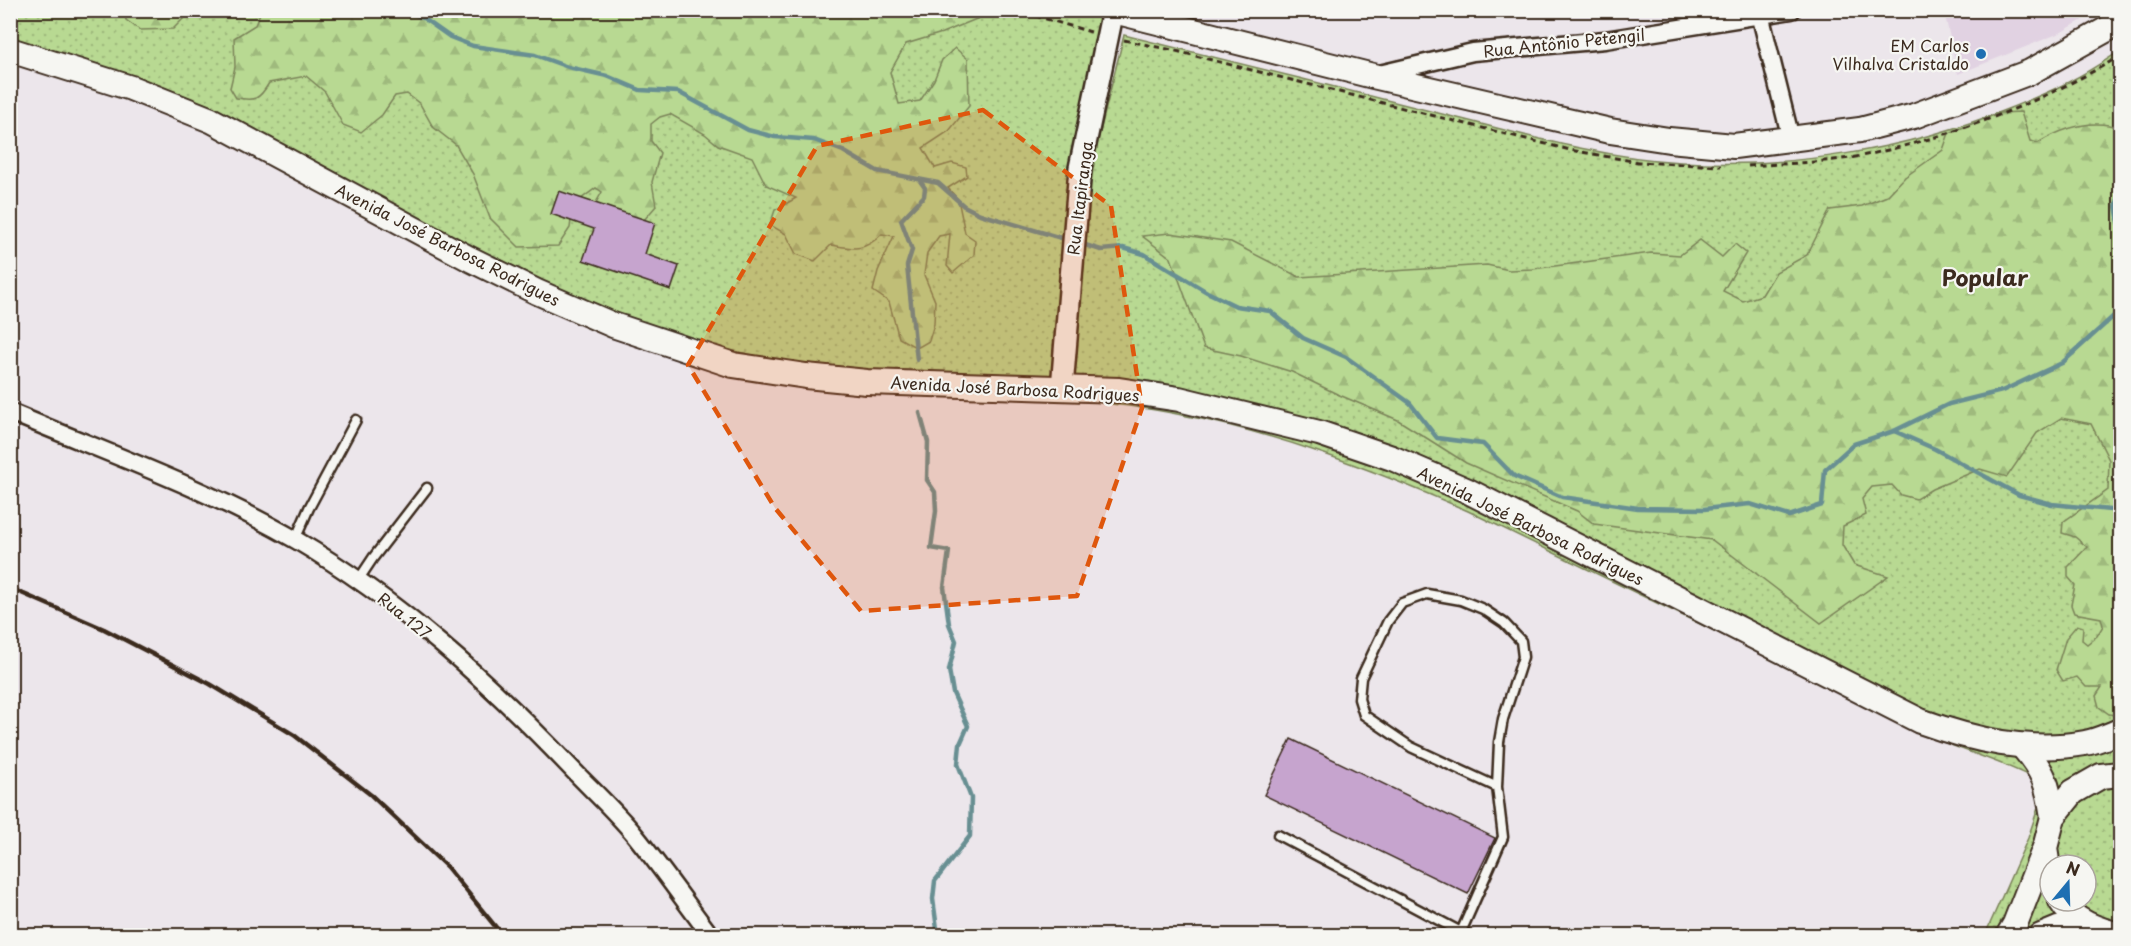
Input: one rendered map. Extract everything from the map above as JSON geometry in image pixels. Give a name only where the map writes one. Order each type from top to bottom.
[{"type":"main road","points":[[1112,11],[1373,76],[1610,131],[1669,140],[1734,146],[1860,130],[1914,116],[2030,72],[2121,22]]},
{"type":"main road","name":"Avenida José Barbosa Rodrigues","points":[[10,50],[131,88],[211,120],[468,258],[537,292],[613,325],[733,365],[867,382],[1119,390],[1179,399],[1319,433],[1392,459],[1466,490],[1920,721],[1962,736],[2023,747],[2088,743],[2121,731]]},
{"type":"main road","points":[[2008,936],[2015,924],[2045,848],[2053,817],[2049,789],[2039,767],[2023,747]]},
{"type":"main road","points":[[2053,817],[2073,792],[2101,776],[2121,774]]},
{"type":"main road","points":[[2045,848],[2046,853]]},
{"type":"main road","points":[[2073,913],[2089,926]]},
{"type":"main road","points":[[2041,936],[2058,929],[2089,926],[2120,935]]},
{"type":"street","name":"Rua Antônio Petengil","points":[[1373,76],[1473,52],[1605,40],[1760,13],[1792,10]]},
{"type":"street","name":"Rua Itapiranga","points":[[1062,388],[1080,168],[1112,11]]},
{"type":"street","points":[[1760,13],[1791,139]]},
{"type":"street","name":"Rua 127","points":[[10,412],[191,486],[295,540],[359,579],[406,614],[489,685],[633,833],[711,936]]},
{"type":"lane","points":[[295,540],[309,508],[356,420]]},
{"type":"lane","points":[[359,579],[427,488]]},
{"type":"lane","points":[[1278,835],[1465,934],[1503,837],[1497,788],[1501,730],[1523,657],[1521,641],[1504,623],[1483,609],[1461,600],[1427,594],[1402,603],[1388,621],[1361,678],[1359,699],[1364,714],[1411,747],[1497,788]]},
{"type":"highlighted area","points":[[983,110],[1111,206],[1142,408],[1077,596],[861,611],[775,508],[688,365],[817,146]]},
{"type":"shaded area","name":"EM Carlos Vilhalva Cristaldo","points":[[1944,10],[2098,11],[2060,33],[1958,74]]},
{"type":"green space","points":[[125,10],[191,11],[173,29],[140,30],[126,20]]},
{"type":"green space","points":[[1101,10],[1124,16],[1098,122],[1091,169],[1072,381],[904,375],[804,365],[734,351],[642,324],[566,294],[479,251],[11,43],[10,11]]},
{"type":"green space","points":[[261,11],[977,11],[979,18],[906,44],[890,72],[899,104],[920,101],[934,80],[942,60],[955,48],[968,59],[969,106],[949,131],[923,148],[935,168],[952,163],[966,167],[967,176],[948,188],[958,199],[965,233],[975,240],[974,255],[953,273],[947,266],[950,234],[939,236],[927,253],[924,275],[935,301],[934,324],[929,341],[917,348],[899,338],[889,302],[873,291],[878,271],[894,236],[882,234],[869,244],[858,248],[831,245],[815,261],[796,254],[786,234],[770,225],[775,210],[796,198],[766,185],[752,157],[718,145],[705,134],[670,114],[660,117],[651,124],[651,141],[660,153],[652,182],[656,206],[644,220],[593,208],[602,192],[596,188],[573,205],[570,228],[558,246],[519,247],[490,218],[473,174],[456,145],[433,127],[420,104],[407,94],[395,96],[382,115],[361,132],[343,125],[325,92],[306,76],[269,83],[256,98],[236,98],[230,88],[235,67],[234,38],[255,25]]},
{"type":"green space","points":[[1124,35],[1562,144],[1650,160],[1722,163],[1806,159],[1848,153],[1930,135],[1971,123],[2043,94],[2082,75],[2120,51],[2120,935],[1985,935],[2028,838],[2040,802],[2033,778],[2022,772],[1938,740],[1468,511],[1397,481],[1325,454],[1252,431],[1151,409],[1072,400],[1090,187],[1098,140]]},
{"type":"green space","points":[[2021,112],[2030,141],[2038,143],[2067,129],[2088,124],[2120,128],[2120,716],[2109,714],[2099,707],[2096,696],[2102,687],[2086,687],[2077,677],[2063,681],[2056,670],[2066,638],[2077,625],[2083,627],[2082,640],[2087,644],[2097,636],[2103,626],[2101,618],[2074,613],[2071,605],[2075,585],[2068,577],[2068,567],[2087,547],[2075,537],[2062,533],[2063,522],[2108,490],[2109,460],[2091,424],[2061,418],[2037,433],[2007,477],[1980,469],[1932,489],[1916,499],[1901,495],[1892,485],[1872,487],[1862,499],[1866,515],[1843,526],[1842,545],[1854,565],[1888,576],[1821,623],[1712,540],[1594,524],[1577,511],[1466,463],[1398,420],[1292,372],[1241,356],[1204,348],[1171,258],[1142,236],[1170,233],[1231,242],[1299,277],[1487,265],[1509,270],[1533,269],[1651,253],[1680,255],[1700,240],[1722,257],[1735,244],[1746,253],[1723,291],[1743,301],[1762,295],[1776,272],[1807,255],[1830,210],[1862,206],[1887,196],[1905,177],[1943,150],[1949,133],[1999,113]]},
{"type":"building","points":[[559,191],[655,223],[645,254],[679,266],[671,290],[583,260],[594,229],[551,214]]},
{"type":"building","points":[[1291,739],[1495,838],[1468,894],[1264,795]]},
{"type":"waterway","points":[[405,10],[423,18],[450,37],[473,46],[535,55],[568,67],[607,76],[640,90],[678,92],[748,130],[775,137],[814,140],[843,151],[877,171],[938,183],[964,206],[980,214],[1068,240]]},
{"type":"waterway","points":[[917,360],[907,266],[912,250],[901,220],[924,196],[925,188],[920,181]]},
{"type":"waterway","points":[[2120,193],[2116,206],[2120,227]]},
{"type":"waterway","points":[[1079,243],[1101,250],[1123,248],[1144,254],[1207,292],[1236,306],[1270,311],[1303,338],[1346,357],[1410,403],[1437,438],[1483,444],[1514,476],[1562,497],[1638,508],[1704,509],[1750,504],[1789,516],[1822,505],[1825,470],[1854,444],[1894,431],[1949,404],[2002,391],[2062,363],[2116,314],[2120,288]]},
{"type":"waterway","points":[[920,413],[928,442],[927,480],[935,492],[936,511],[931,548],[949,551],[944,587],[949,624],[956,641],[949,670],[953,693],[968,726],[960,744],[958,764],[971,798],[970,836],[935,881],[933,899],[938,936]]},
{"type":"waterway","points":[[1894,431],[1935,449],[2019,495],[2052,504],[2120,511]]},
{"type":"railway","points":[[10,588],[104,629],[210,684],[294,735],[371,795],[447,867],[503,936]]},
{"type":"place","name":"EM Carlos Vilhalva Cristaldo","points":[[1981,54]]},
{"type":"district","name":"Popular","points":[[1985,276]]}]
